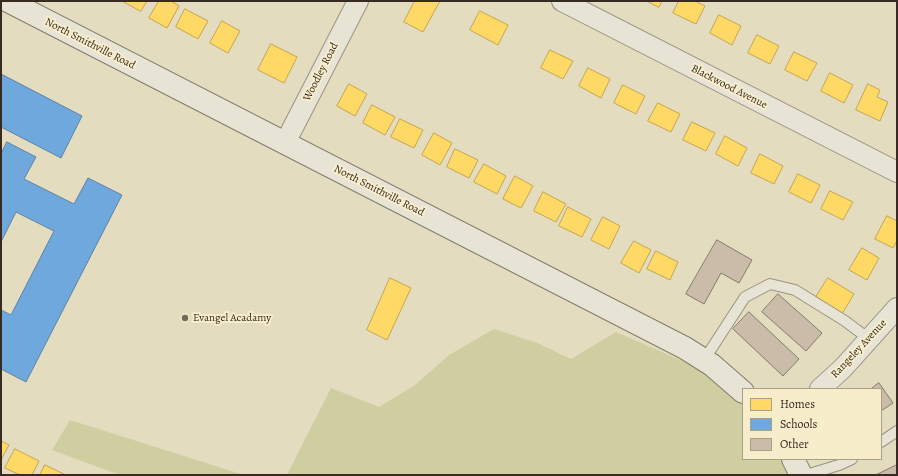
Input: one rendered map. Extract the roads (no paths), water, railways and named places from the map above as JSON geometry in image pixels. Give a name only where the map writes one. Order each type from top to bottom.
[{"type":"main road","name":"North Smithville Road","points":[[8,1],[686,348],[704,360],[742,391]]},
{"type":"main road","points":[[793,460],[800,475]]},
{"type":"street","name":"Woodley Road","points":[[285,143],[358,1]]},
{"type":"street","name":"Blackwood Avenue","points":[[562,1],[897,172]]},
{"type":"street","name":"Rangeley Avenue","points":[[821,388],[843,368],[897,308]]},
{"type":"lane","points":[[704,360],[745,297],[770,284],[795,290],[845,321],[869,339]]},
{"type":"lane","points":[[882,441],[897,431]]},
{"type":"lane","points":[[806,475],[839,465],[850,460]]},
{"type":"place","name":"Evangel Acadamy","points":[[185,318]]}]
